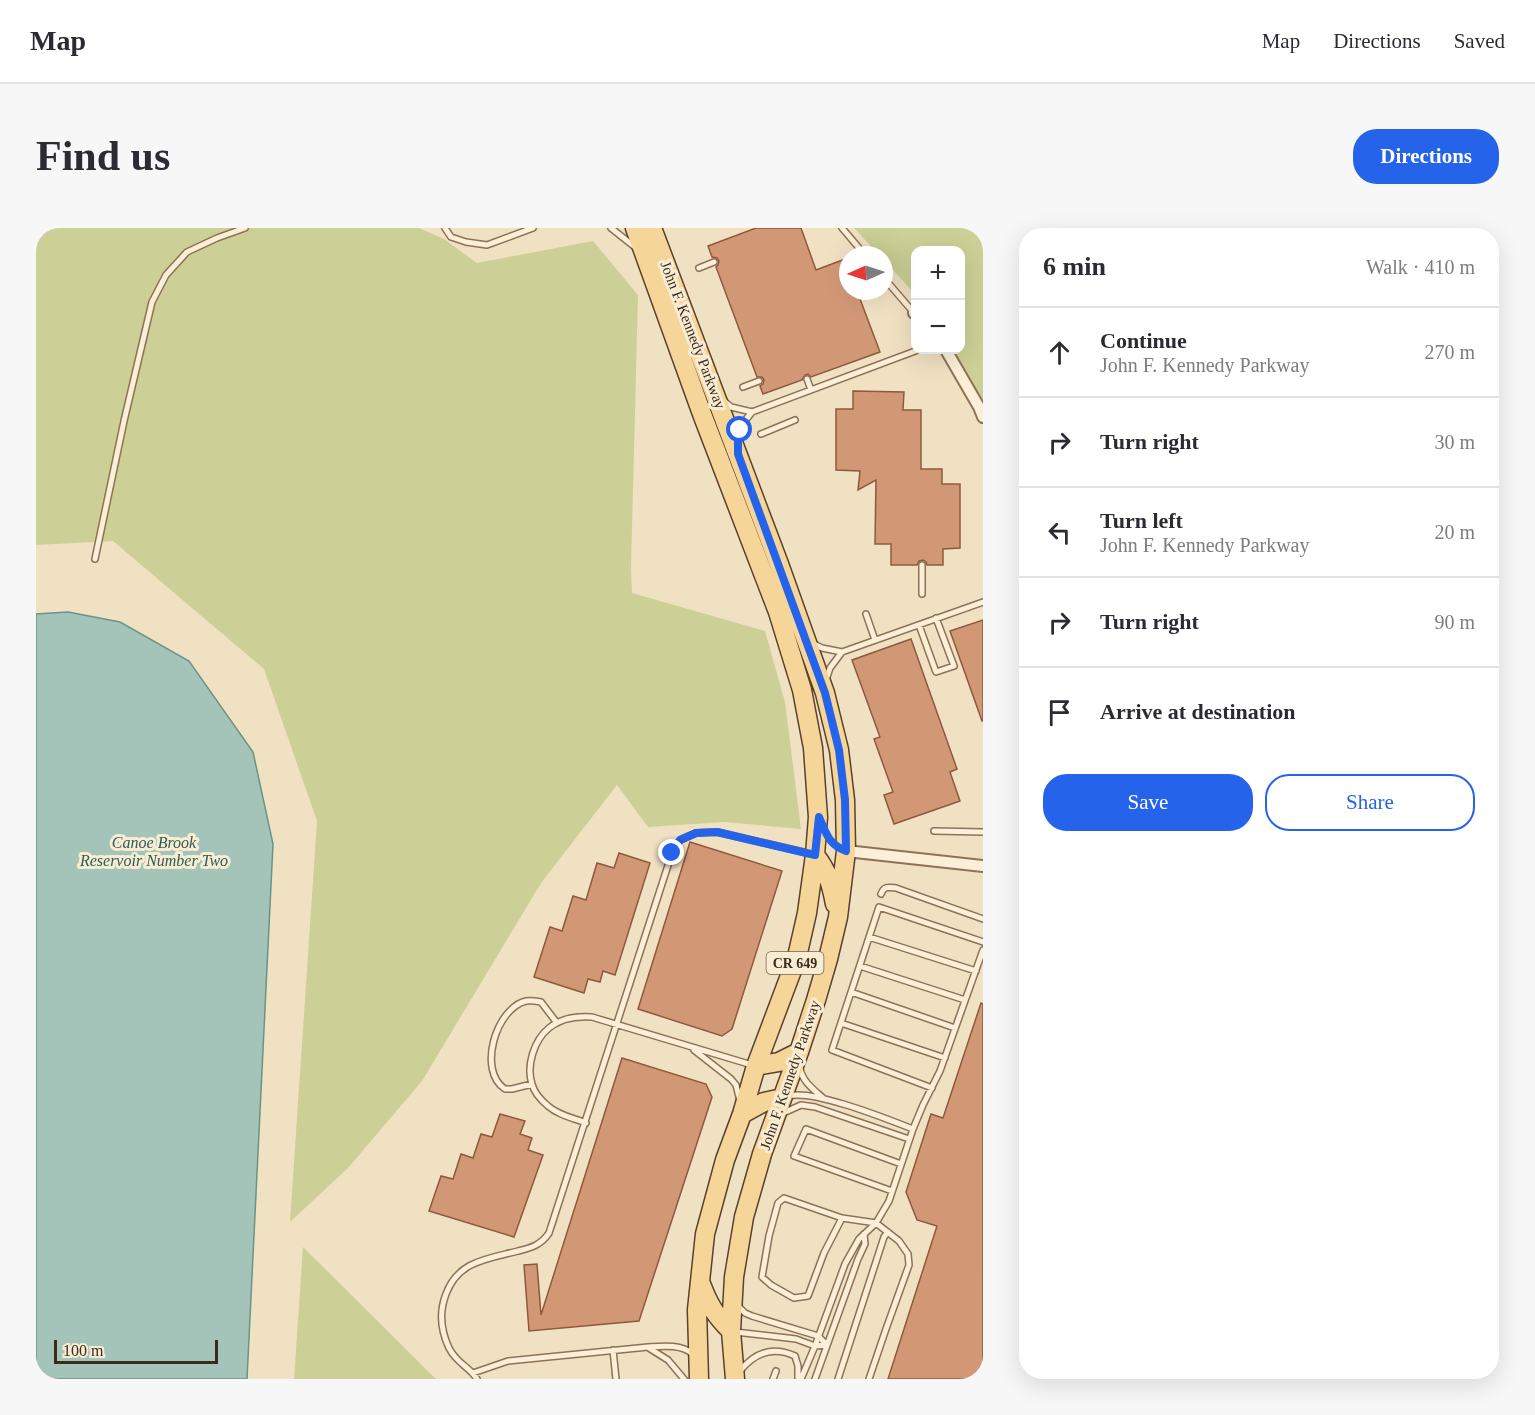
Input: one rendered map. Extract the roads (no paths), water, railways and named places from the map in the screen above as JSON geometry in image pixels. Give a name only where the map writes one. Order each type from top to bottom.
[{"type":"main road","name":"John F. Kennedy Parkway","points":[[635,228],[702,414],[778,612],[802,690],[813,748],[819,817],[807,914],[797,957],[756,1066],[725,1160],[705,1234],[697,1310],[699,1379]]},
{"type":"main road","name":"John F. Kennedy Parkway","points":[[652,228],[715,392],[823,688],[839,750],[845,800],[846,851],[838,917],[816,1000],[762,1155],[744,1217],[733,1291],[731,1331],[735,1378]]},
{"type":"main road","points":[[819,817],[829,840],[838,848],[846,851]]},
{"type":"main road","points":[[815,855],[825,867],[838,917]]},
{"type":"main road","points":[[756,1066],[779,1062],[799,1052]]},
{"type":"main road","points":[[742,1114],[764,1102],[782,1098]]},
{"type":"main road","points":[[700,1282],[717,1316],[731,1331]]},
{"type":"main road","points":[[697,1357],[711,1379]]},
{"type":"street","points":[[948,354],[983,417]]},
{"type":"street","points":[[846,851],[983,866]]},
{"type":"lane","points":[[95,559],[152,302],[166,275],[187,252],[245,228]]},
{"type":"lane","points":[[445,228],[451,237],[487,245],[533,228]]},
{"type":"lane","points":[[610,228],[645,255]]},
{"type":"lane","points":[[842,228],[857,246]]},
{"type":"lane","points":[[699,268],[714,262]]},
{"type":"lane","points":[[893,289],[911,309]]},
{"type":"lane","points":[[738,454],[740,430],[743,422],[752,412],[911,353]]},
{"type":"lane","points":[[807,379],[811,390]]},
{"type":"lane","points":[[743,387],[759,381]]},
{"type":"lane","points":[[715,392],[731,407],[752,412]]},
{"type":"lane","points":[[761,434],[795,420]]},
{"type":"lane","points":[[922,565],[922,594]]},
{"type":"lane","points":[[806,640],[822,648],[842,652],[983,602]]},
{"type":"lane","points":[[866,614],[875,640]]},
{"type":"lane","points":[[919,625],[936,672],[954,666],[936,618]]},
{"type":"lane","points":[[823,688],[830,668],[842,652]]},
{"type":"lane","points":[[934,831],[983,832]]},
{"type":"lane","points":[[477,1379],[473,1373],[459,1363],[444,1333],[441,1317],[443,1302],[449,1286],[470,1264],[530,1248],[545,1240],[552,1227],[672,853],[680,840],[696,833],[717,832],[815,855]]},
{"type":"lane","points":[[881,894],[886,887],[896,888],[983,920]]},
{"type":"lane","points":[[932,1088],[832,1050],[879,907],[983,942]]},
{"type":"lane","points":[[869,937],[976,971]]},
{"type":"lane","points":[[799,1379],[845,1264],[859,1239],[876,1223],[889,1201],[909,1139],[945,1058],[983,950]]},
{"type":"lane","points":[[860,966],[966,1000]]},
{"type":"lane","points":[[851,992],[955,1028]]},
{"type":"lane","points":[[532,1084],[505,1089],[496,1082],[492,1072],[492,1046],[497,1032],[508,1013],[524,1001],[540,1002],[557,1023]]},
{"type":"lane","points":[[586,1123],[560,1114],[549,1107],[532,1084],[530,1071],[532,1057],[544,1033],[557,1023],[579,1016],[592,1017],[756,1066]]},
{"type":"lane","points":[[841,1023],[945,1058]]},
{"type":"lane","points":[[691,1047],[731,1078],[736,1085],[742,1114]]},
{"type":"lane","points":[[799,1052],[801,1074],[807,1084],[824,1099]]},
{"type":"lane","points":[[782,1098],[795,1094],[824,1099],[913,1129]]},
{"type":"lane","points":[[774,1121],[783,1112],[801,1105],[815,1107],[909,1139]]},
{"type":"lane","points":[[892,1191],[794,1156],[806,1129],[901,1164]]},
{"type":"lane","points":[[842,1218],[824,1253],[808,1296],[794,1298],[762,1277],[769,1236],[778,1203],[784,1198],[842,1218],[876,1223],[899,1241],[908,1254],[909,1265],[869,1379]]},
{"type":"lane","points":[[838,1379],[884,1237],[888,1232]]},
{"type":"lane","points":[[815,1379],[865,1244],[864,1234]]},
{"type":"lane","points":[[733,1291],[739,1307],[745,1313],[818,1336],[827,1345]]},
{"type":"lane","points":[[731,1331],[796,1340],[814,1346],[827,1345]]},
{"type":"lane","points":[[473,1373],[508,1361],[648,1347],[669,1346],[687,1349],[697,1357]]},
{"type":"lane","points":[[648,1347],[668,1360],[684,1379]]},
{"type":"lane","points":[[613,1350],[616,1379]]},
{"type":"lane","points":[[735,1378],[753,1357],[767,1351],[785,1351],[795,1356],[799,1379]]},
{"type":"lane","points":[[773,1379],[776,1371]]},
{"type":"water","name":"Canoe Brook Reservoir Number Two","points":[[68,612],[120,622],[189,661],[253,752],[273,844],[247,1379],[36,1379],[36,614]]}]
